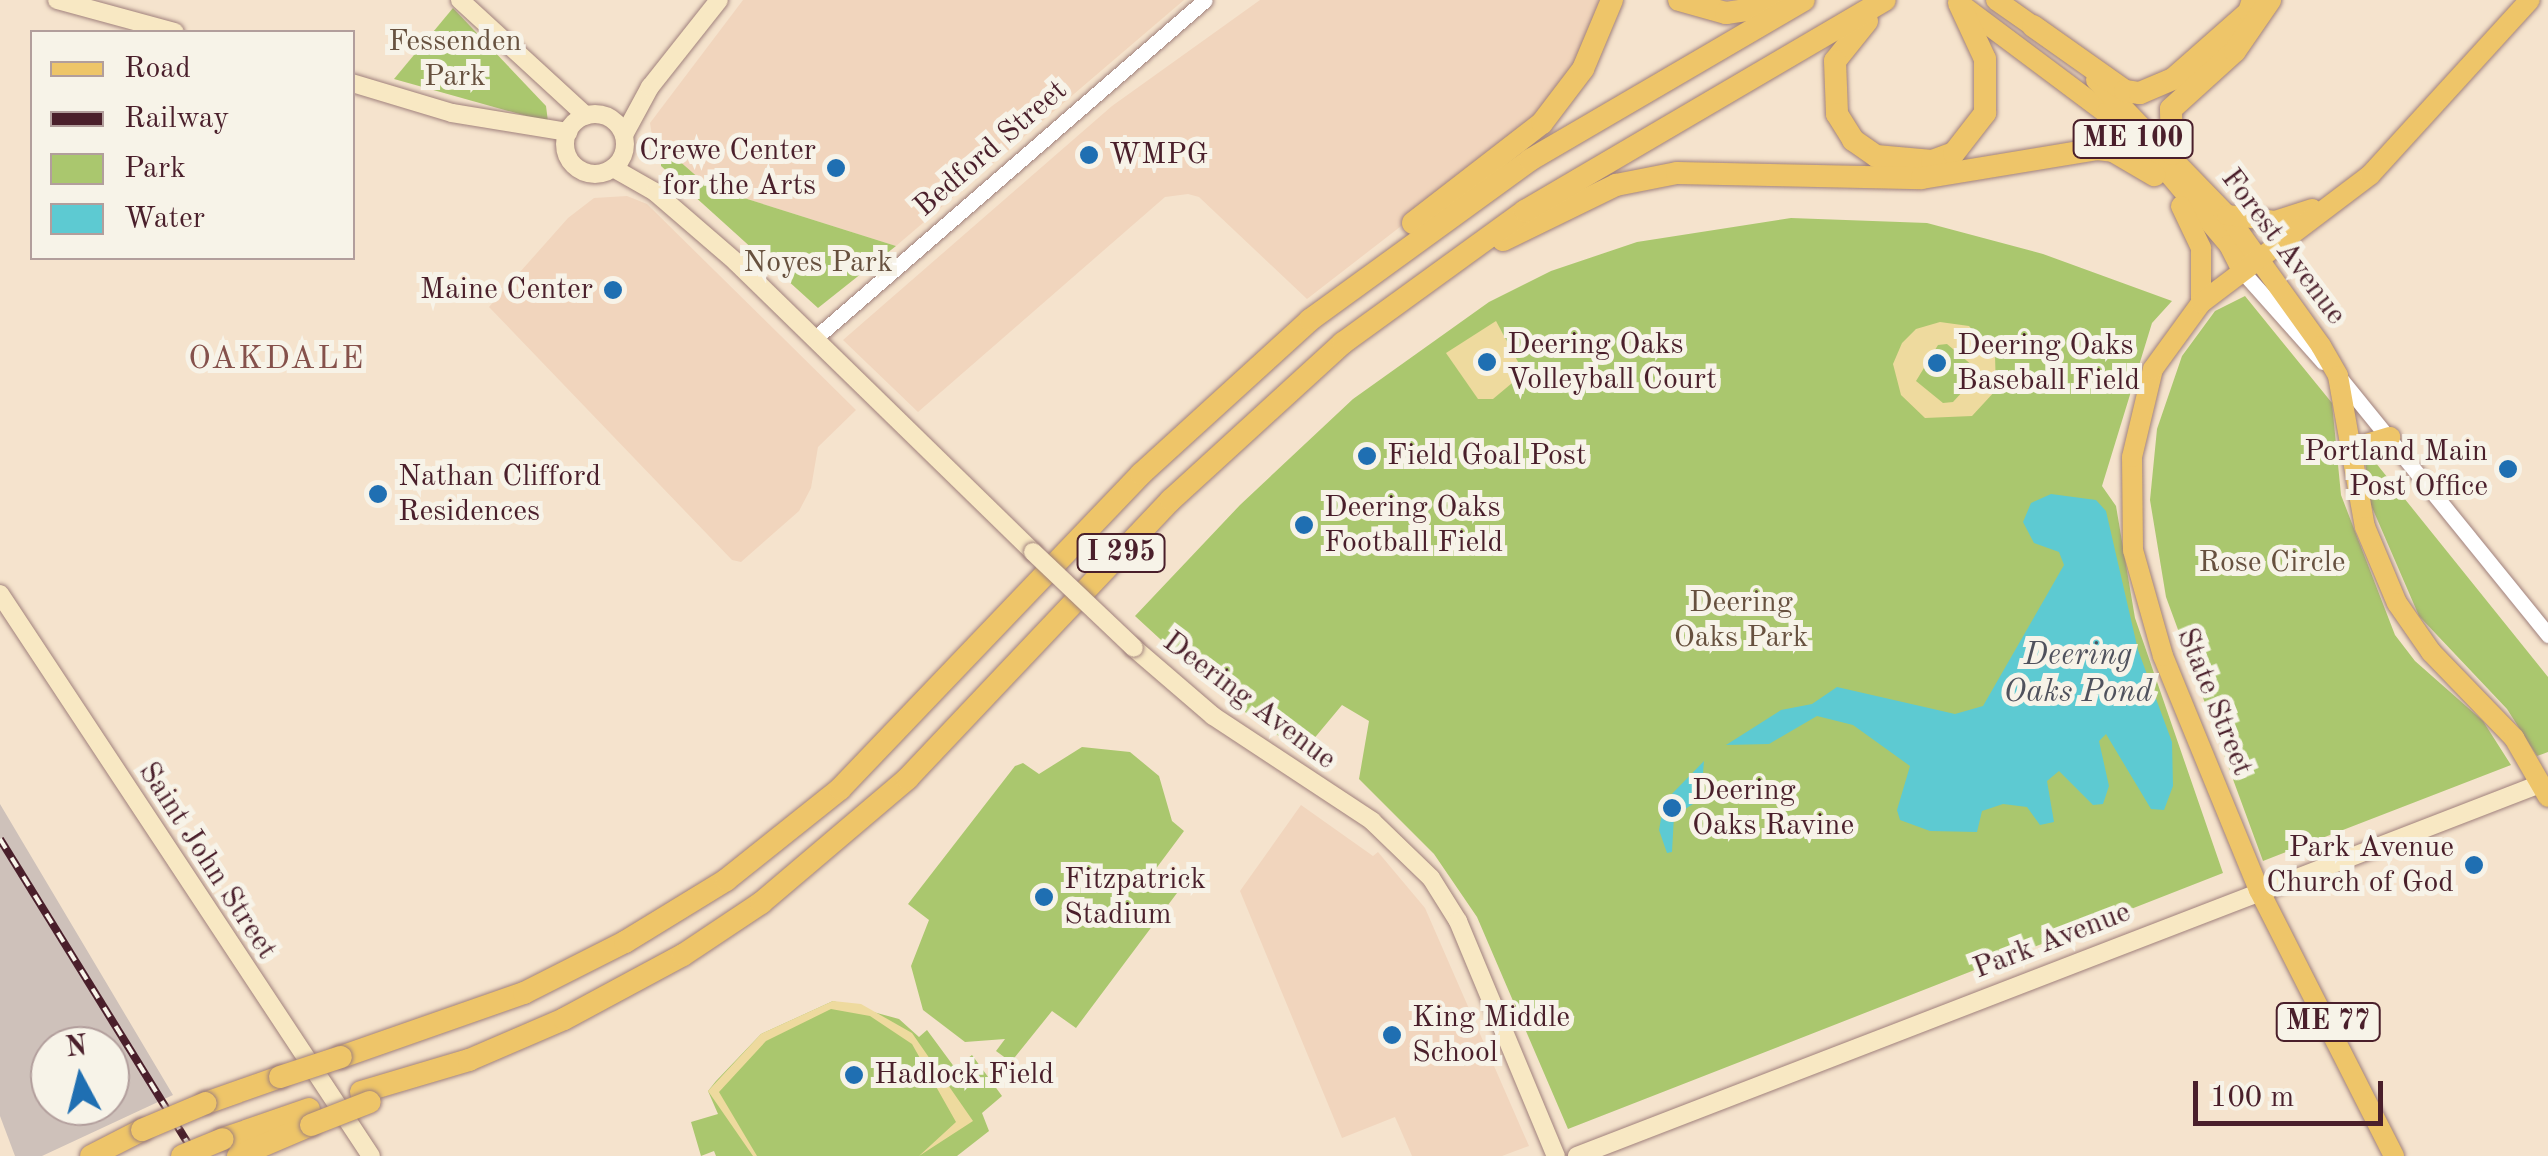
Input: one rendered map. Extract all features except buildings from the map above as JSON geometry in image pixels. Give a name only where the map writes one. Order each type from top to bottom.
[{"type":"highway","points":[[1310,320],[1320,296],[1542,123],[1584,70],[1612,0]]},
{"type":"highway","points":[[1679,0],[1726,13],[1804,0]]},
{"type":"highway","name":"I 295","points":[[91,1156],[206,1104],[458,1019],[577,968],[678,911],[776,842],[880,749],[1141,474],[1310,320],[1530,160],[1804,0]]},
{"type":"highway","points":[[1887,0],[1847,39],[1832,88],[1837,114],[1853,140],[1901,162],[1954,153],[1986,113],[1985,59],[1957,2]]},
{"type":"highway","name":"I 295","points":[[182,1156],[231,1147],[469,1060],[668,964],[817,860],[907,779],[1232,439],[1437,272],[1589,172],[1887,0]]},
{"type":"highway","points":[[2033,26],[2124,91],[2140,93],[2173,79],[2254,0]]},
{"type":"highway","points":[[2172,154],[2171,109],[2234,51],[2270,0]]},
{"type":"highway","points":[[1437,272],[1647,176],[1922,178],[2098,149],[2154,175]]},
{"type":"main road","points":[[57,0],[168,30]]},
{"type":"main road","points":[[460,0],[550,84],[576,124],[570,160]]},
{"type":"main road","points":[[355,84],[452,113],[570,160],[586,173],[620,152],[650,87],[719,0]]},
{"type":"main road","name":"Forest Avenue","points":[[1996,0],[2033,26],[2172,154],[2227,215],[2255,265],[2338,376]]},
{"type":"main road","points":[[2255,265],[2370,174],[2530,0]]},
{"type":"main road","name":"Forest Avenue","points":[[1957,2],[2106,113],[2162,167],[2229,245],[2255,265]]},
{"type":"main road","points":[[1999,31],[2154,175],[2182,206],[2255,265]]},
{"type":"main road","points":[[452,113],[576,124],[609,118],[650,87]]},
{"type":"main road","points":[[609,118],[620,152]]},
{"type":"main road","name":"Deering Avenue","points":[[620,152],[655,192],[736,262],[1134,648],[1213,716],[1372,821],[1431,878],[1458,921],[1556,1156]]},
{"type":"main road","points":[[2255,265],[2354,202],[2370,174]]},
{"type":"main road","points":[[2227,215],[2275,222],[2333,201]]},
{"type":"main road","points":[[2182,206],[2201,248],[2200,303]]},
{"type":"main road","name":"State Street","points":[[2255,265],[2200,303],[2147,383],[2132,457],[2132,535],[2152,625],[2258,890],[2394,1156]]},
{"type":"main road","points":[[2338,376],[2348,449],[2365,527],[2397,603],[2432,652],[2514,738],[2545,787]]},
{"type":"main road","points":[[2348,449],[2390,436]]},
{"type":"main road","name":"Saint John Street","points":[[0,594],[371,1156]]},
{"type":"main road","name":"Park Avenue","points":[[1577,1156],[2258,890],[2545,787]]},
{"type":"street","name":"Bedford Street","points":[[814,340],[1205,0]]},
{"type":"street","name":"Forest Avenue","points":[[2338,376],[2548,635]]},
{"type":"shaded area","points":[[743,0],[1184,0],[896,246],[709,187],[653,142],[650,123]]},
{"type":"shaded area","points":[[1260,0],[1604,0],[1588,41],[1554,97],[1489,158],[1307,299],[1199,197],[1188,194],[1165,197],[918,412],[843,340],[1112,106]]},
{"type":"shaded area","points":[[627,196],[647,204],[856,410],[818,447],[811,488],[799,511],[741,562],[732,560],[489,307],[568,218],[594,198]]},
{"type":"shaded area","points":[[0,804],[173,1095],[130,1115],[130,1026],[30,1026],[30,1126],[106,1126],[42,1156],[15,1156],[0,1116]]},
{"type":"shaded area","name":"King Middle School","points":[[1301,805],[1373,856],[1378,852],[1425,908],[1529,1146],[1502,1156],[1412,1156],[1395,1117],[1342,1138],[1240,891]]},
{"type":"green space","name":"Fessenden Park","points":[[453,8],[546,106],[548,122],[394,79]]},
{"type":"green space","name":"Noyes Park","points":[[661,145],[709,187],[896,246],[818,308],[661,166]]},
{"type":"green space","name":"Deering Oaks Park","points":[[1791,218],[1927,223],[2043,254],[2172,301],[2152,323],[2102,486],[2116,506],[2135,618],[2223,873],[1568,1129],[1477,917],[1434,854],[1359,779],[1369,721],[1342,705],[1312,741],[1290,744],[1221,695],[1135,616],[1240,505],[1353,399],[1489,302],[1551,271],[1637,242]]},
{"type":"green space","name":"Rose Circle","points":[[2245,296],[2332,403],[2341,495],[2395,635],[2415,661],[2483,721],[2511,765],[2263,861],[2166,597],[2150,500],[2157,429],[2182,356],[2215,311]]},
{"type":"green space","points":[[2363,447],[2548,677],[2548,752],[2537,756],[2507,709],[2419,616],[2371,505]]},
{"type":"green space","name":"Fitzpatrick Stadium","points":[[1082,747],[1130,752],[1159,776],[1172,821],[1184,831],[1155,870],[1180,889],[1076,1028],[1052,1011],[1011,1062],[996,1051],[1005,1039],[965,1042],[923,1010],[911,966],[929,920],[908,904],[1015,766],[1023,763],[1039,774]]},
{"type":"green space","name":"Hadlock Field","points":[[833,1001],[899,1019],[919,1037],[927,1030],[955,1068],[972,1055],[1002,1096],[982,1113],[989,1131],[957,1156],[716,1156],[714,1151],[701,1156],[691,1122],[718,1114],[708,1091],[716,1081],[761,1034]]},
{"type":"sand","name":"Deering Oaks Volleyball Court","points":[[1496,321],[1524,373],[1493,399],[1478,399],[1446,353]]},
{"type":"sand","points":[[1940,322],[1969,326],[1995,355],[1996,390],[1972,416],[1925,418],[1901,395],[1893,364],[1902,343],[1916,329]],"holes":[[[1947,344],[1973,366],[1976,377],[1953,402],[1943,403],[1916,381],[1938,345]]]},
{"type":"sand","points":[[833,1001],[861,1004],[912,1033],[973,1121],[919,1156],[956,1122],[912,1044],[870,1016],[831,1009],[766,1041],[719,1092],[757,1156],[753,1156],[708,1091],[761,1034]]},
{"type":"water","name":"Deering Oaks Pond","points":[[2051,494],[2096,500],[2106,511],[2138,650],[2172,742],[2173,786],[2164,810],[2151,809],[2106,734],[2099,741],[2109,786],[2103,804],[2093,805],[2059,771],[2047,781],[2054,822],[2040,825],[2027,807],[2003,804],[1982,811],[1977,832],[1930,831],[1900,820],[1897,810],[1910,766],[1853,725],[1817,716],[1769,744],[1726,745],[1781,710],[1812,704],[1837,687],[1955,714],[1983,706],[2064,565],[2059,552],[2034,543],[2023,522],[2031,503]]},
{"type":"water","name":"Deering Oaks Ravine","points":[[1704,761],[1701,799],[1674,816],[1672,852],[1667,853],[1659,830],[1664,802]]},
{"type":"railway","points":[[0,839],[196,1156]]},
{"type":"place","name":"WMPG","points":[[1089,155]]},
{"type":"place","name":"Crewe Center for the Arts","points":[[836,168]]},
{"type":"place","name":"Maine Center","points":[[613,290]]},
{"type":"place","name":"Deering Oaks Volleyball Court","points":[[1487,362]]},
{"type":"place","name":"Deering Oaks Baseball Field","points":[[1937,363]]},
{"type":"place","name":"Field Goal Post","points":[[1367,456]]},
{"type":"place","name":"Portland Main Post Office","points":[[2508,469]]},
{"type":"place","name":"Nathan Clifford Residences","points":[[378,494]]},
{"type":"place","name":"Deering Oaks Football Field","points":[[1304,525]]},
{"type":"place","name":"Deering Oaks Ravine","points":[[1672,808]]},
{"type":"place","name":"Park Avenue Church of God","points":[[2474,865]]},
{"type":"place","name":"Fitzpatrick Stadium","points":[[1044,897]]},
{"type":"place","name":"King Middle School","points":[[1392,1035]]},
{"type":"place","name":"Hadlock Field","points":[[854,1075]]},
{"type":"district","name":"OAKDALE","points":[[277,360]]}]
